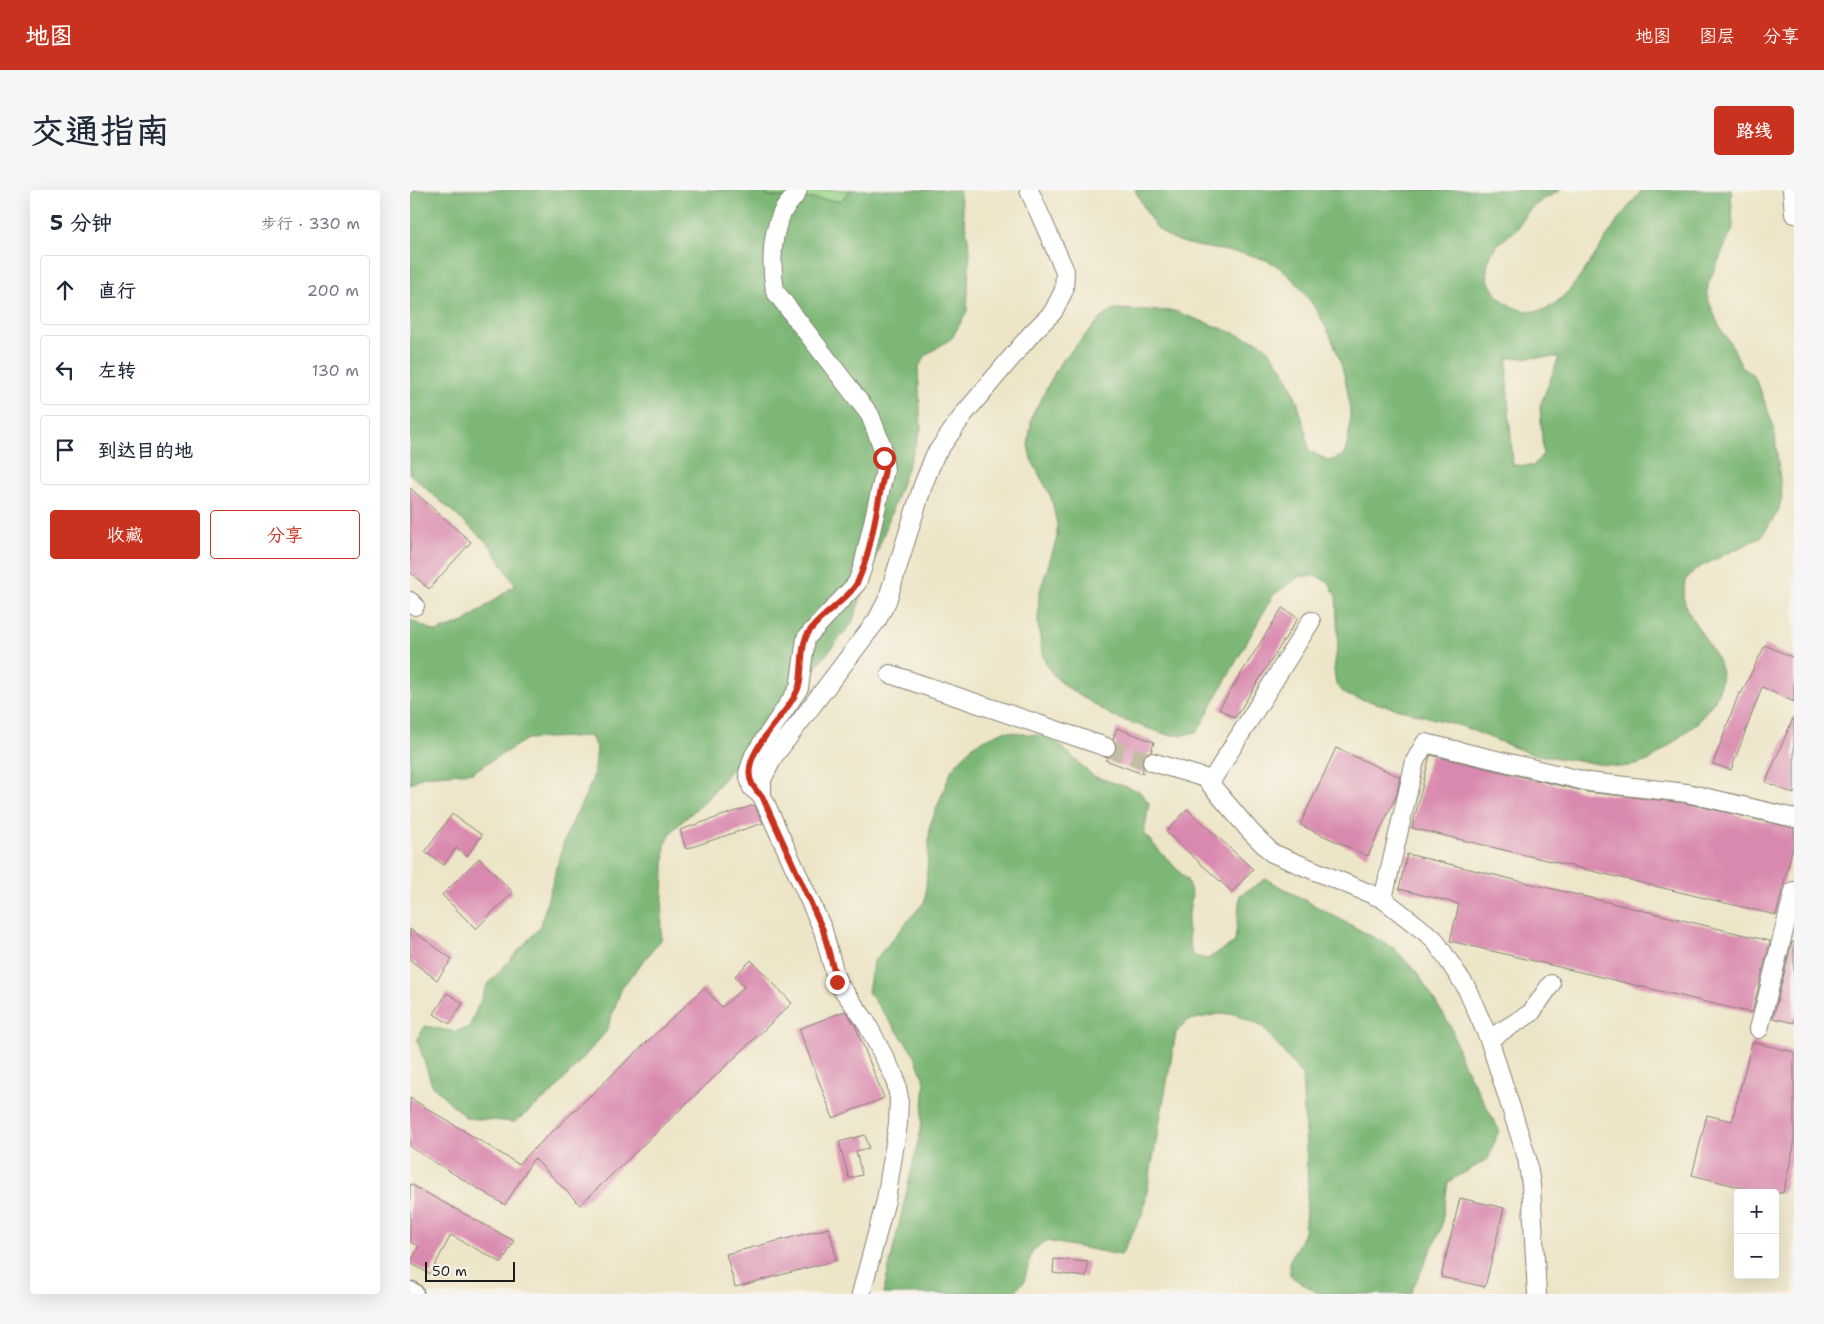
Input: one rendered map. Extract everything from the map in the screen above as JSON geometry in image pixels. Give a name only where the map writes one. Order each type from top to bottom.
[{"type":"street","points":[[762,796],[752,788],[748,773],[754,754],[799,688],[806,638],[857,583],[863,566],[885,470],[882,446],[870,415],[776,291],[772,271],[773,248],[782,212],[798,190]]},
{"type":"street","points":[[861,1294],[886,1200],[898,1124],[896,1078],[866,1020],[837,982],[823,930],[762,796],[762,779],[774,756],[877,620],[887,602],[923,485],[935,455],[970,406],[1032,333],[1053,312],[1064,290],[1065,271],[1029,190]]},
{"type":"street","points":[[1792,190],[1794,214]]},
{"type":"street","points":[[1210,783],[1311,620]]},
{"type":"street","points":[[890,674],[1106,747]]},
{"type":"street","points":[[1383,899],[1414,761],[1425,743],[1590,782],[1687,793],[1794,818]]},
{"type":"street","points":[[1152,762],[1205,778],[1250,832],[1272,853],[1383,899],[1434,939],[1466,987],[1489,1039],[1527,1158],[1532,1185],[1537,1294]]},
{"type":"street","points":[[1759,1029],[1794,891]]},
{"type":"street","points":[[1489,1039],[1532,1013],[1551,984]]},
{"type":"green space","points":[[410,190],[764,190],[767,196],[841,201],[850,190],[959,190],[970,250],[967,311],[952,338],[926,355],[918,368],[921,429],[852,623],[707,799],[673,830],[665,845],[661,940],[622,987],[606,1032],[552,1093],[515,1122],[466,1118],[432,1085],[417,1039],[425,1026],[455,1032],[469,1027],[487,985],[540,927],[565,838],[592,781],[597,750],[591,736],[527,739],[473,772],[423,776],[410,784],[410,620],[436,632],[464,622],[515,585],[490,545],[410,474]]},
{"type":"green space","points":[[764,190],[850,190],[842,201],[767,196]]},
{"type":"green space","points":[[1135,190],[1561,190],[1534,206],[1524,216],[1517,229],[1494,249],[1489,259],[1487,272],[1490,284],[1497,294],[1506,303],[1518,309],[1530,311],[1542,310],[1554,304],[1572,287],[1587,268],[1620,217],[1642,190],[1731,190],[1733,228],[1708,284],[1708,299],[1719,326],[1734,349],[1741,366],[1753,375],[1759,386],[1774,428],[1782,497],[1778,512],[1761,537],[1694,570],[1685,581],[1683,596],[1687,610],[1717,658],[1722,672],[1720,687],[1715,700],[1697,723],[1651,760],[1636,765],[1620,767],[1531,754],[1461,726],[1346,695],[1336,685],[1334,670],[1338,641],[1336,596],[1329,583],[1317,576],[1300,576],[1273,595],[1197,732],[1183,735],[1168,735],[1114,717],[1067,687],[1055,677],[1047,666],[1042,652],[1038,623],[1039,594],[1057,538],[1057,524],[1051,497],[1031,459],[1028,445],[1032,416],[1060,363],[1101,318],[1114,309],[1174,311],[1261,343],[1281,366],[1294,392],[1303,421],[1309,451],[1330,461],[1344,455],[1349,432],[1349,407],[1345,380],[1338,354],[1313,305],[1297,284],[1280,268],[1266,260],[1249,255],[1196,246],[1165,234],[1153,223]],"holes":[[[1559,357],[1540,406],[1543,454],[1533,466],[1513,465],[1507,383],[1508,358]]]},
{"type":"green space","points":[[1004,731],[1051,737],[1093,776],[1139,791],[1149,803],[1144,834],[1187,880],[1192,895],[1187,925],[1192,955],[1207,959],[1235,942],[1240,895],[1266,879],[1395,949],[1418,974],[1451,1027],[1461,1059],[1499,1130],[1488,1159],[1448,1182],[1441,1229],[1410,1294],[1324,1294],[1316,1292],[1290,1276],[1290,1260],[1304,1233],[1308,1185],[1302,1075],[1263,1027],[1234,1014],[1218,1014],[1186,1021],[1176,1033],[1143,1213],[1121,1255],[1046,1241],[1032,1251],[1024,1282],[1013,1293],[883,1294],[921,1129],[925,1083],[914,1054],[868,992],[873,962],[925,901],[930,825],[952,769],[975,744]]},
{"type":"building","points":[[410,488],[471,542],[429,589],[410,572]]},
{"type":"building","points":[[1282,608],[1298,618],[1235,718],[1219,709]]},
{"type":"building","points":[[1765,645],[1794,658],[1794,702],[1762,687],[1731,770],[1713,764],[1739,693],[1741,694]]},
{"type":"building","points":[[1794,716],[1794,794],[1766,782]]},
{"type":"building","points":[[1117,728],[1154,742],[1151,752],[1142,758],[1143,774],[1105,760],[1116,751],[1116,744],[1113,739]]},
{"type":"building","points":[[1336,748],[1400,777],[1397,794],[1368,856],[1300,825]]},
{"type":"building","points":[[1430,755],[1587,792],[1685,803],[1794,828],[1794,842],[1776,915],[1412,828]]},
{"type":"building","points":[[754,805],[763,823],[686,849],[680,830]]},
{"type":"building","points":[[1187,809],[1253,869],[1232,892],[1166,832]]},
{"type":"building","points":[[452,814],[482,835],[467,856],[456,848],[444,865],[425,852]]},
{"type":"building","points":[[1407,854],[1770,941],[1752,1013],[1450,941],[1459,904],[1399,889]]},
{"type":"building","points":[[479,858],[513,892],[476,929],[442,895]]},
{"type":"building","points":[[410,929],[452,959],[437,980],[410,960]]},
{"type":"building","points":[[1792,942],[1794,942],[1794,1023],[1773,1018]]},
{"type":"building","points":[[751,960],[792,1003],[580,1205],[534,1158],[505,1205],[410,1147],[410,1098],[518,1164],[704,988],[722,1007],[744,987],[735,976]]},
{"type":"building","points":[[447,993],[463,1003],[450,1024],[434,1014]]},
{"type":"building","points":[[845,1011],[855,1025],[884,1098],[833,1118],[799,1029]]},
{"type":"building","points":[[1752,1042],[1794,1052],[1794,1146],[1783,1193],[1779,1193],[1779,1189],[1747,1189],[1692,1175],[1707,1115],[1732,1121]]},
{"type":"building","points":[[865,1135],[869,1148],[856,1151],[862,1175],[849,1178],[839,1142]]},
{"type":"building","points":[[410,1184],[514,1241],[502,1263],[451,1235],[430,1274],[410,1263],[419,1246],[410,1242]]},
{"type":"building","points":[[1460,1198],[1504,1208],[1485,1287],[1441,1277]]},
{"type":"building","points":[[829,1228],[837,1260],[735,1287],[726,1254]]},
{"type":"building","points":[[1054,1259],[1088,1262],[1086,1277],[1053,1273]]},
{"type":"tunnel","points":[[1106,747],[1152,762]]},
{"type":"route","points":[[837,982],[823,930],[762,796],[752,788],[748,773],[754,754],[799,688],[806,638],[816,625],[857,583],[863,566],[885,470],[884,458]]}]
